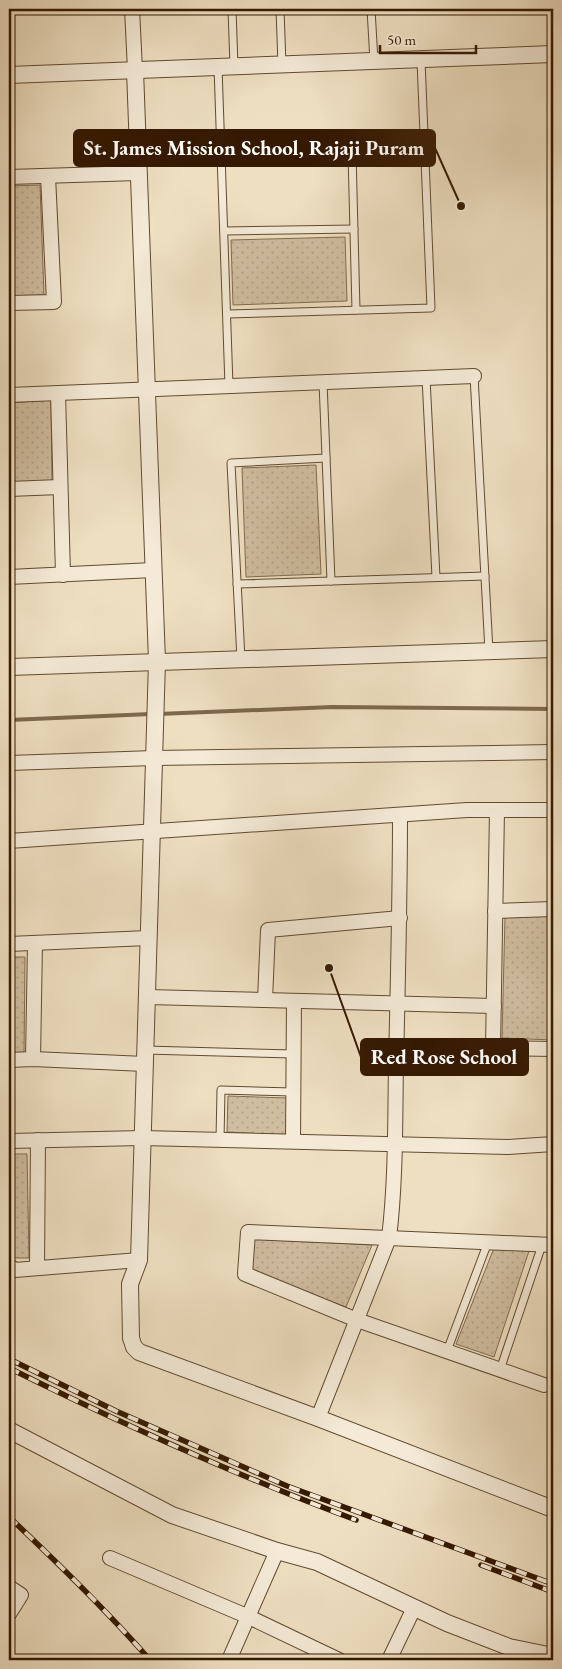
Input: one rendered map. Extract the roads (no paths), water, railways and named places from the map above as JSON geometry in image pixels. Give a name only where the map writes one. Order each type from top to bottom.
[{"type":"street","points":[[132,9],[156,661],[139,1260],[130,1284],[131,1338],[134,1347],[139,1352],[318,1418],[553,1509]]},
{"type":"street","points":[[9,75],[553,54]]},
{"type":"street","points":[[9,177],[138,173]]},
{"type":"street","points":[[9,303],[54,302],[48,176]]},
{"type":"street","points":[[9,394],[474,376]]},
{"type":"street","points":[[58,392],[63,575]]},
{"type":"street","points":[[9,489],[60,487]]},
{"type":"street","points":[[9,577],[153,570]]},
{"type":"street","points":[[9,667],[553,650]]},
{"type":"street","points":[[9,763],[154,758],[553,752]]},
{"type":"street","points":[[9,841],[468,810],[553,810]]},
{"type":"street","points":[[497,810],[493,1048],[553,1049]]},
{"type":"street","points":[[318,1418],[390,1238],[395,1144],[400,918],[400,815]]},
{"type":"street","points":[[495,911],[553,909]]},
{"type":"street","points":[[264,1000],[268,930],[400,918]]},
{"type":"street","points":[[9,944],[148,938]]},
{"type":"street","points":[[34,1059],[35,943]]},
{"type":"street","points":[[147,997],[494,1006]]},
{"type":"street","points":[[293,1141],[294,1001]]},
{"type":"street","points":[[9,1060],[145,1057]]},
{"type":"street","points":[[9,1141],[142,1138],[508,1147],[553,1144]]},
{"type":"street","points":[[37,1268],[38,1140]]},
{"type":"street","points":[[544,1385],[357,1320],[245,1274],[248,1232],[548,1244]]},
{"type":"street","points":[[9,1266],[15,1270],[139,1260]]},
{"type":"street","points":[[9,1430],[172,1515],[278,1551],[317,1562],[446,1623],[510,1647],[553,1656]]},
{"type":"street","points":[[229,1660],[278,1551]]},
{"type":"street","points":[[110,1558],[248,1617],[338,1660]]},
{"type":"street","points":[[9,1587],[21,1595],[9,1614]]},
{"type":"street","points":[[389,1660],[414,1608]]},
{"type":"lane","points":[[229,386],[221,157],[226,67],[232,9]]},
{"type":"lane","points":[[280,9],[282,65]]},
{"type":"lane","points":[[372,9],[374,61]]},
{"type":"lane","points":[[227,314],[431,308],[421,60]]},
{"type":"lane","points":[[221,157],[425,152]]},
{"type":"lane","points":[[352,153],[356,310]]},
{"type":"lane","points":[[224,231],[354,229]]},
{"type":"lane","points":[[474,376],[489,651]]},
{"type":"lane","points":[[426,378],[436,577]]},
{"type":"lane","points":[[322,382],[331,581]]},
{"type":"lane","points":[[241,659],[232,462],[326,458]]},
{"type":"lane","points":[[237,584],[485,576]]},
{"type":"lane","points":[[145,1057],[294,1054]]},
{"type":"lane","points":[[220,1139],[221,1090],[293,1092]]},
{"type":"lane","points":[[446,1351],[488,1242]]},
{"type":"lane","points":[[500,1370],[548,1244]]},
{"type":"waterway","points":[[158,714],[332,707],[553,709]]},
{"type":"waterway","points":[[9,720],[151,714]]},
{"type":"railway","points":[[9,1359],[116,1411],[287,1486],[553,1584]]},
{"type":"railway","points":[[9,1368],[181,1448],[268,1486],[356,1520]]},
{"type":"railway","points":[[9,1517],[81,1587],[150,1660]]},
{"type":"railway","points":[[481,1565],[553,1592]]},
{"type":"place","name":"St. James Mission School, Rajaji Puram","points":[[461,206]]},
{"type":"place","name":"Red Rose School","points":[[329,968]]}]
